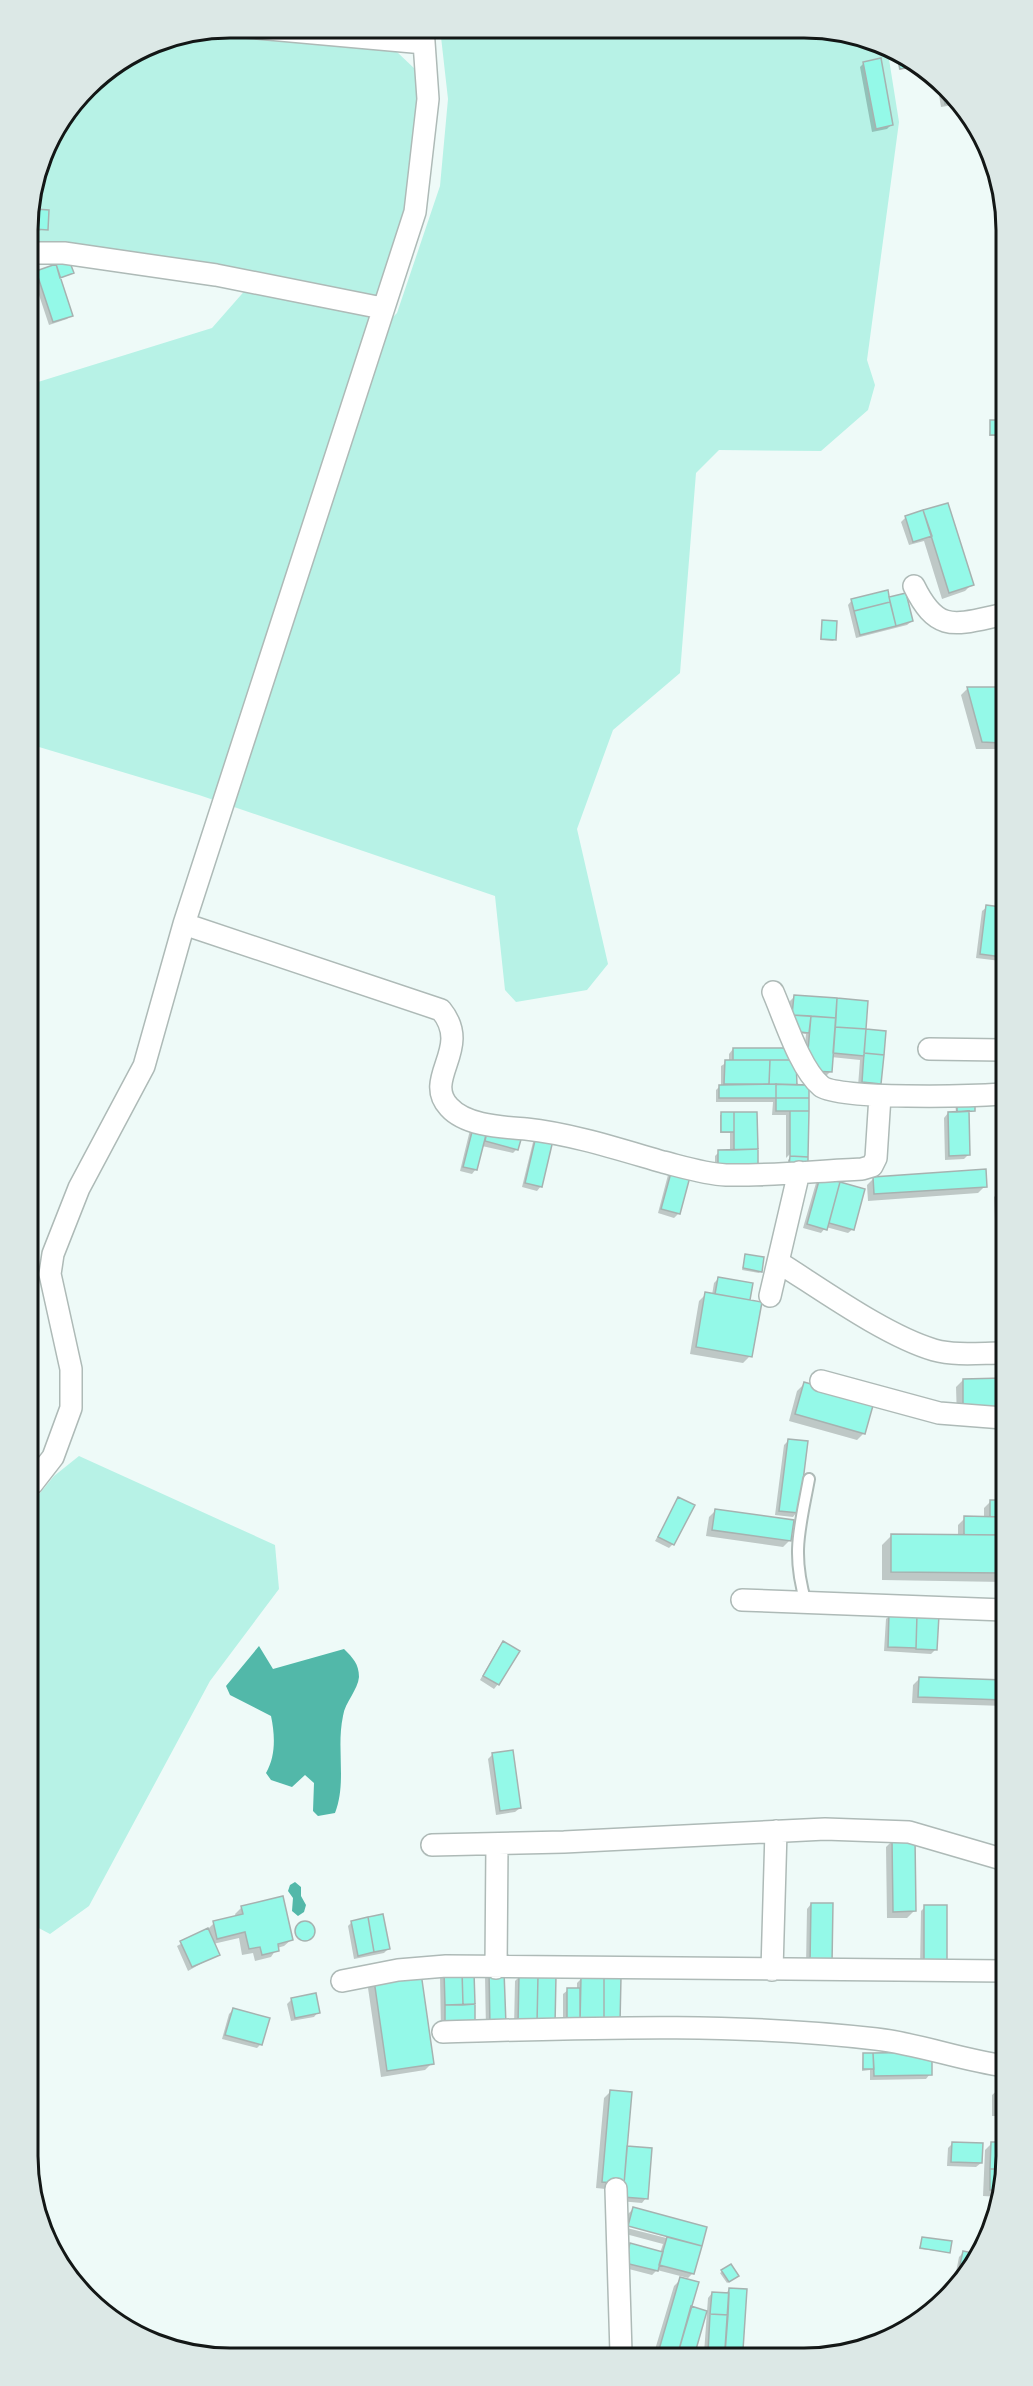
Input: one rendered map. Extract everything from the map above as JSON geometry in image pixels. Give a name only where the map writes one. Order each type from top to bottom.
[{"type":"street","points":[[38,1476],[52,1457],[71,1408],[71,1369],[50,1274],[53,1254],[79,1188],[105,1135],[144,1066],[184,924],[415,212],[428,99],[423,38]]},
{"type":"street","points":[[38,253],[64,253],[216,275],[382,308]]},
{"type":"street","points":[[914,586],[925,610],[937,620],[970,621],[996,616]]},
{"type":"street","points":[[184,924],[441,1010],[447,1018],[453,1037],[440,1089],[447,1104],[462,1117],[510,1128],[549,1131],[724,1175],[862,1169],[872,1166],[876,1158],[880,1096]]},
{"type":"street","points":[[773,992],[810,1074],[822,1087],[834,1092],[880,1096],[996,1094]]},
{"type":"street","points":[[930,1049],[996,1050]]},
{"type":"street","points":[[770,1296],[799,1172]]},
{"type":"street","points":[[778,1262],[859,1312],[918,1343],[956,1353],[995,1353]]},
{"type":"street","points":[[821,1381],[939,1413],[995,1417]]},
{"type":"street","points":[[742,1600],[995,1610]]},
{"type":"street","points":[[432,1845],[825,1829],[909,1832],[995,1857]]},
{"type":"street","points":[[772,1970],[776,1832]]},
{"type":"street","points":[[496,1968],[497,1844]]},
{"type":"street","points":[[342,1981],[398,1970],[446,1966],[995,1971]]},
{"type":"street","points":[[443,2032],[658,2027],[759,2030],[912,2044],[995,2064]]},
{"type":"street","points":[[616,2189],[621,2348]]},
{"type":"lane","points":[[806,1603],[797,1564],[798,1541],[809,1479]]},
{"type":"shaded area","points":[[278,38],[397,52],[416,70],[421,99],[408,211],[379,297],[38,249],[39,204],[44,180],[57,144],[77,112],[103,85],[133,63],[180,44],[204,39]]},
{"type":"shaded area","points":[[441,38],[829,39],[865,48],[889,58],[899,122],[867,360],[875,385],[868,410],[821,451],[719,450],[696,473],[680,673],[613,730],[577,829],[608,964],[587,990],[516,1002],[505,990],[495,896],[199,795],[38,747],[38,382],[212,328],[248,287],[389,321],[397,313],[440,186],[448,99]]},
{"type":"shaded area","points":[[79,1456],[275,1545],[279,1589],[210,1681],[89,1906],[50,1934],[38,1928],[38,1496],[54,1476]]},
{"type":"shaded area","points":[[259,1646],[273,1669],[344,1649],[357,1665],[358,1682],[344,1711],[341,1728],[341,1777],[339,1801],[335,1813],[318,1816],[313,1811],[314,1783],[305,1775],[292,1787],[271,1780],[266,1773],[272,1760],[274,1745],[271,1716],[230,1695],[226,1686]]},
{"type":"shaded area","points":[[295,1882],[301,1887],[301,1896],[306,1905],[304,1912],[298,1916],[292,1911],[293,1898],[288,1891],[290,1885]]},
{"type":"building","points":[[881,58],[893,125],[876,129],[863,62]]},
{"type":"building","points":[[899,62],[907,68],[900,69]]},
{"type":"building","points":[[39,209],[49,210],[48,230],[38,229]]},
{"type":"building","points":[[69,260],[74,273],[60,278],[56,264]]},
{"type":"building","points":[[56,264],[73,316],[53,322],[38,277],[38,270]]},
{"type":"building","points":[[990,420],[996,420],[996,435],[990,435]]},
{"type":"building","points":[[948,503],[974,585],[949,593],[923,510]]},
{"type":"building","points":[[923,510],[932,536],[913,542],[905,516]]},
{"type":"building","points":[[888,590],[890,602],[854,611],[851,599]]},
{"type":"building","points":[[906,593],[913,621],[896,626],[889,597]]},
{"type":"building","points":[[890,602],[896,626],[860,635],[854,611]]},
{"type":"building","points":[[822,620],[837,621],[836,640],[821,639]]},
{"type":"building","points":[[967,687],[996,687],[996,743],[982,742]]},
{"type":"building","points":[[986,905],[996,906],[996,956],[980,954]]},
{"type":"building","points":[[794,995],[837,998],[836,1018],[792,1015]]},
{"type":"building","points":[[837,998],[868,1001],[866,1029],[835,1027]]},
{"type":"building","points":[[792,1015],[811,1016],[809,1033],[791,1031]]},
{"type":"building","points":[[811,1016],[836,1018],[832,1072],[811,1071],[807,1062]]},
{"type":"building","points":[[835,1027],[866,1029],[864,1056],[833,1053]]},
{"type":"building","points":[[866,1029],[886,1031],[884,1055],[864,1053]]},
{"type":"building","points":[[733,1048],[797,1048],[796,1060],[733,1060]]},
{"type":"building","points":[[864,1053],[884,1055],[881,1084],[862,1082]]},
{"type":"building","points":[[725,1060],[770,1060],[769,1084],[724,1084]]},
{"type":"building","points":[[770,1060],[796,1060],[797,1085],[769,1084]]},
{"type":"building","points":[[776,1084],[776,1098],[719,1098],[719,1085]]},
{"type":"building","points":[[776,1084],[809,1085],[809,1098],[776,1098]]},
{"type":"building","points":[[975,1097],[975,1111],[957,1112],[957,1098]]},
{"type":"building","points":[[776,1098],[809,1098],[809,1111],[776,1111]]},
{"type":"building","points":[[790,1111],[809,1111],[808,1157],[790,1156]]},
{"type":"building","points":[[969,1111],[970,1155],[949,1156],[948,1112]]},
{"type":"building","points":[[721,1112],[734,1112],[734,1132],[721,1132]]},
{"type":"building","points":[[734,1112],[757,1112],[758,1149],[734,1150]]},
{"type":"building","points":[[474,1124],[488,1127],[477,1170],[463,1167]]},
{"type":"building","points":[[488,1127],[522,1136],[518,1150],[485,1141]]},
{"type":"building","points":[[537,1132],[554,1136],[542,1187],[525,1183]]},
{"type":"building","points":[[758,1149],[758,1167],[718,1167],[718,1150]]},
{"type":"building","points":[[790,1156],[808,1157],[808,1167],[789,1167]]},
{"type":"building","points":[[672,1169],[691,1173],[680,1214],[661,1209]]},
{"type":"building","points":[[986,1169],[987,1187],[874,1194],[873,1177]]},
{"type":"building","points":[[820,1177],[840,1182],[827,1230],[807,1224]]},
{"type":"building","points":[[840,1182],[865,1189],[854,1230],[829,1223]]},
{"type":"building","points":[[745,1254],[764,1257],[762,1272],[743,1268]]},
{"type":"building","points":[[718,1277],[753,1283],[750,1300],[715,1294]]},
{"type":"building","points":[[705,1292],[762,1302],[752,1357],[696,1347]]},
{"type":"building","points":[[995,1378],[995,1411],[963,1412],[963,1379]]},
{"type":"building","points":[[804,1382],[874,1402],[865,1434],[795,1414]]},
{"type":"building","points":[[788,1439],[808,1441],[799,1513],[779,1511]]},
{"type":"building","points":[[678,1497],[695,1505],[674,1545],[658,1537]]},
{"type":"building","points":[[990,1500],[995,1500],[995,1517],[990,1517]]},
{"type":"building","points":[[715,1509],[794,1520],[791,1541],[712,1530]]},
{"type":"building","points":[[964,1516],[995,1517],[995,1535],[964,1535]]},
{"type":"building","points":[[891,1534],[995,1535],[995,1573],[891,1572]]},
{"type":"building","points":[[889,1613],[917,1614],[916,1648],[888,1647]]},
{"type":"building","points":[[917,1614],[939,1615],[937,1650],[916,1649]]},
{"type":"building","points":[[503,1641],[520,1651],[499,1685],[483,1676]]},
{"type":"building","points":[[919,1677],[995,1680],[995,1700],[918,1697]]},
{"type":"building","points":[[513,1750],[521,1808],[500,1811],[492,1753]]},
{"type":"building","points":[[915,1838],[916,1911],[893,1912],[892,1839]]},
{"type":"building","points":[[283,1896],[293,1940],[278,1944],[279,1951],[262,1955],[260,1947],[249,1949],[245,1932],[217,1939],[213,1921],[243,1914],[241,1906]]},
{"type":"building","points":[[811,1903],[833,1903],[832,1964],[810,1964]]},
{"type":"building","points":[[924,1905],[947,1905],[947,1965],[924,1965]]},
{"type":"building","points":[[383,1914],[390,1949],[374,1952],[368,1917]]},
{"type":"building","points":[[368,1917],[374,1952],[358,1956],[351,1921]]},
{"type":"building","points":[[305,1921],[312,1924],[315,1931],[312,1938],[305,1941],[298,1938],[295,1931],[298,1924]]},
{"type":"building","points":[[208,1928],[220,1955],[192,1967],[180,1941]]},
{"type":"building","points":[[462,1969],[463,2005],[445,2005],[444,1970]]},
{"type":"building","points":[[489,1971],[504,1971],[506,2025],[490,2026]]},
{"type":"building","points":[[462,1972],[474,1972],[475,2004],[463,2005]]},
{"type":"building","points":[[421,1973],[434,2064],[387,2071],[374,1980]]},
{"type":"building","points":[[519,1975],[538,1975],[537,2024],[518,2024]]},
{"type":"building","points":[[538,1975],[556,1976],[555,2025],[537,2024]]},
{"type":"building","points":[[581,1977],[604,1977],[604,2023],[580,2023]]},
{"type":"building","points":[[604,1977],[621,1977],[620,2023],[604,2023]]},
{"type":"building","points":[[567,1988],[580,1988],[580,2023],[567,2023]]},
{"type":"building","points":[[316,1993],[320,2013],[295,2018],[291,1998]]},
{"type":"building","points":[[475,2004],[475,2025],[445,2027],[445,2005]]},
{"type":"building","points":[[233,2008],[270,2018],[262,2045],[225,2035]]},
{"type":"building","points":[[932,2052],[932,2075],[874,2076],[873,2053]]},
{"type":"building","points":[[863,2053],[873,2053],[874,2069],[863,2069]]},
{"type":"building","points":[[610,2090],[632,2092],[624,2184],[602,2182]]},
{"type":"building","points":[[952,2142],[983,2143],[982,2163],[951,2162]]},
{"type":"building","points":[[991,2142],[995,2142],[995,2169],[990,2169]]},
{"type":"building","points":[[627,2146],[652,2148],[648,2199],[623,2197]]},
{"type":"building","points":[[990,2169],[995,2169],[992,2190],[990,2190]]},
{"type":"building","points":[[633,2207],[707,2227],[702,2246],[628,2226]]},
{"type":"building","points":[[667,2237],[702,2246],[694,2274],[659,2265]]},
{"type":"building","points":[[922,2237],[952,2241],[950,2253],[920,2248]]},
{"type":"building","points":[[630,2243],[663,2252],[658,2271],[625,2263]]},
{"type":"building","points":[[963,2251],[970,2252],[963,2263],[959,2268]]},
{"type":"building","points":[[731,2264],[739,2276],[729,2282],[721,2270]]},
{"type":"building","points":[[680,2277],[699,2282],[679,2348],[659,2348]]},
{"type":"building","points":[[729,2288],[747,2289],[743,2348],[725,2348]]},
{"type":"building","points":[[712,2292],[729,2293],[728,2315],[710,2314]]},
{"type":"building","points":[[691,2306],[707,2311],[696,2348],[679,2348]]},
{"type":"building","points":[[710,2314],[728,2315],[725,2348],[708,2348]]}]
